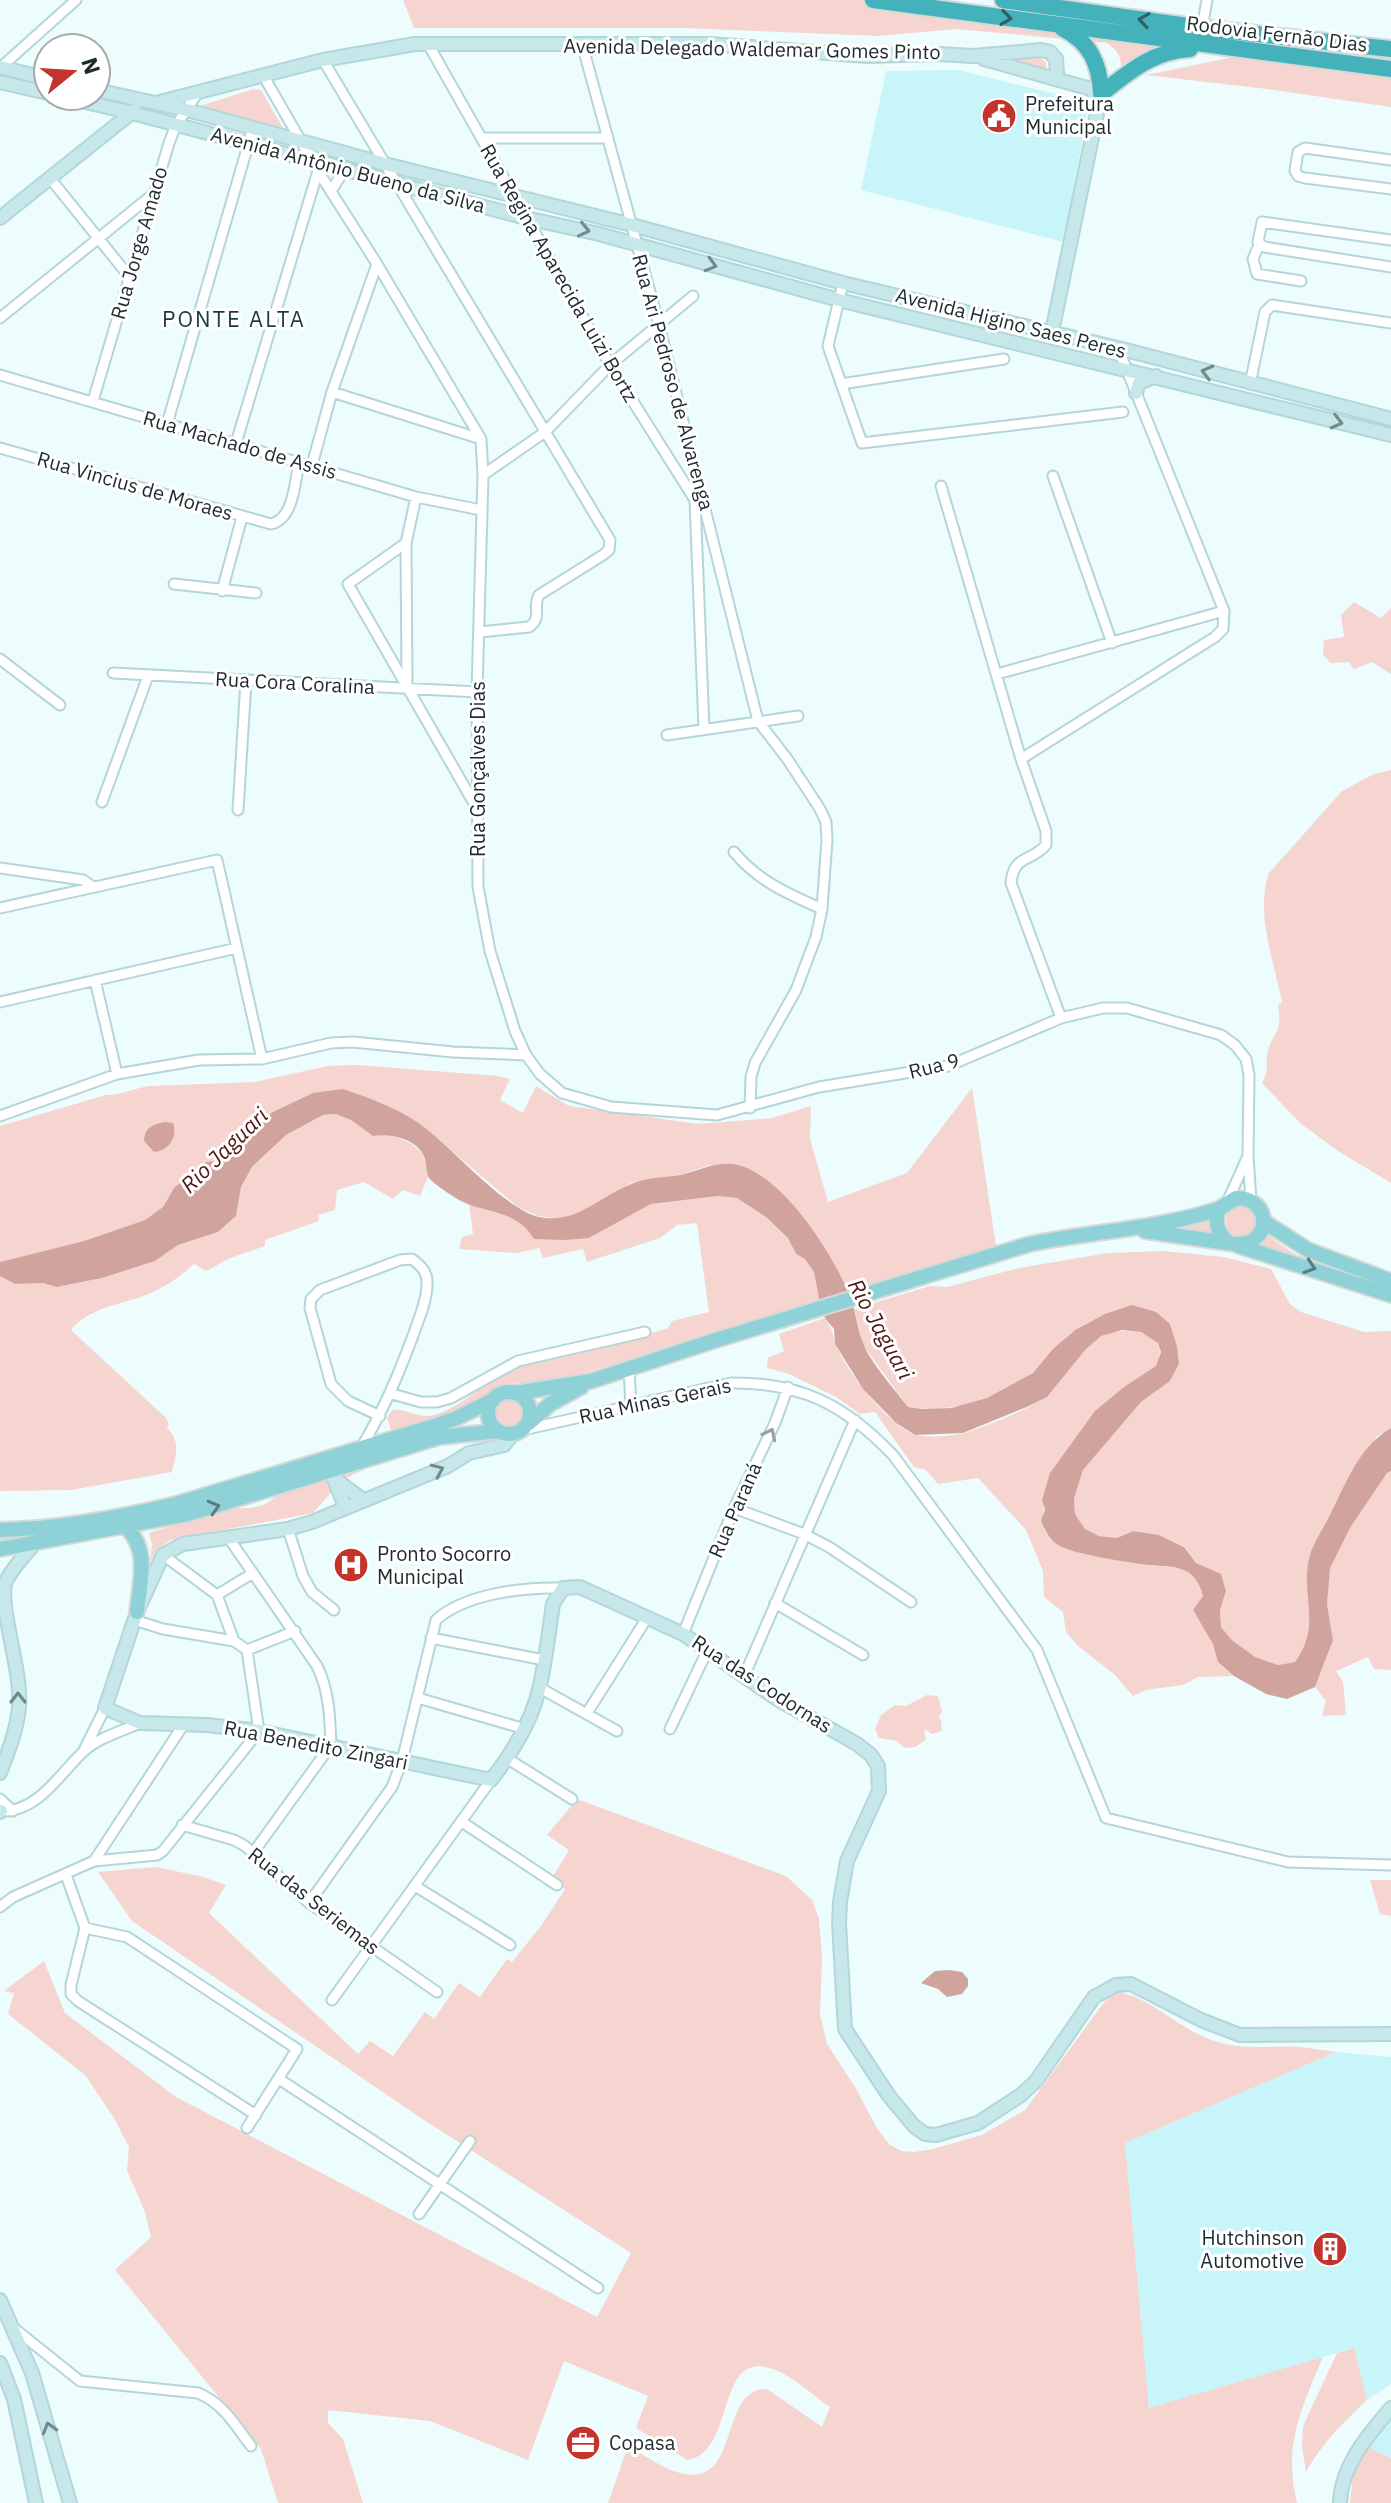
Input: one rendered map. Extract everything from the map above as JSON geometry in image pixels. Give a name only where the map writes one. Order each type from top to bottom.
[{"type":"highway","name":"Rodovia Fernão Dias","points":[[873,0],[1391,69]]},
{"type":"highway","name":"Rodovia Fernão Dias","points":[[1003,0],[1202,28],[1391,49]]},
{"type":"highway","points":[[1056,25],[1071,32],[1097,61],[1100,97]]},
{"type":"highway","points":[[1100,97],[1147,60],[1160,54],[1172,50],[1221,47]]},
{"type":"main road","points":[[0,1530],[52,1528],[140,1513],[274,1476],[457,1418],[503,1393],[591,1381],[1030,1244],[1082,1233],[1136,1229],[1244,1198],[1260,1209],[1263,1221],[1255,1239],[1242,1245],[1136,1229]]},
{"type":"main road","points":[[1224,1204],[1216,1223],[1218,1231],[1232,1243],[1391,1295]]},
{"type":"main road","points":[[1263,1221],[1308,1250],[1391,1281]]},
{"type":"main road","points":[[515,1430],[550,1404],[591,1381]]},
{"type":"main road","points":[[0,1549],[188,1514],[333,1474],[440,1437],[515,1430],[530,1419],[529,1406],[515,1393]]},
{"type":"main road","points":[[493,1400],[490,1420],[515,1430]]},
{"type":"main road","points":[[126,1527],[136,1536],[142,1557],[136,1616]]},
{"type":"street","points":[[0,67],[76,0]]},
{"type":"street","points":[[1202,28],[1207,0]]},
{"type":"street","name":"Avenida Delegado Waldemar Gomes Pinto","points":[[0,218],[129,112],[199,91],[382,48],[428,44],[710,44],[867,56],[973,56]]},
{"type":"street","name":"Rua Regina Aparecida Luizi Bortz","points":[[428,44],[610,365],[699,497],[704,729]]},
{"type":"street","name":"Rua Ari Pedroso de Alvarenga","points":[[582,44],[659,325],[699,497],[758,721]]},
{"type":"street","points":[[973,56],[1041,50],[1050,52],[1058,66],[1057,73],[1052,77]]},
{"type":"street","points":[[973,56],[1094,90],[1100,97],[1052,332]]},
{"type":"street","points":[[323,60],[608,534],[611,545],[603,555],[539,595],[536,600],[538,618],[529,627],[479,632]]},
{"type":"street","points":[[0,67],[32,75]]},
{"type":"street","points":[[263,75],[481,439]]},
{"type":"street","points":[[0,82],[32,89]]},
{"type":"street","name":"Rua Jorge Amado","points":[[93,401],[152,195],[176,125],[199,91]]},
{"type":"street","name":"Avenida Antônio Bueno da Silva","points":[[112,94],[187,110],[385,164],[632,225]]},
{"type":"street","name":"Avenida Antônio Bueno da Silva","points":[[112,108],[315,166],[345,169],[636,244]]},
{"type":"street","points":[[167,424],[253,128]]},
{"type":"street","points":[[481,138],[608,138]]},
{"type":"street","points":[[1391,160],[1305,148],[1298,152],[1295,171],[1305,178],[1391,189]]},
{"type":"street","points":[[236,443],[315,166]]},
{"type":"street","points":[[331,191],[345,169]]},
{"type":"street","points":[[49,177],[128,275]]},
{"type":"street","points":[[0,318],[152,195]]},
{"type":"street","points":[[1301,281],[1257,274],[1253,259],[1259,245],[1262,222],[1391,240]]},
{"type":"street","name":"Avenida Higino Saes Peres","points":[[632,225],[843,283],[1118,348],[1391,419]]},
{"type":"street","name":"Avenida Higino Saes Peres","points":[[636,244],[839,300],[1391,435]]},
{"type":"street","points":[[1259,245],[1391,267]]},
{"type":"street","points":[[312,465],[332,392],[377,264]]},
{"type":"street","points":[[843,283],[828,346],[862,443],[867,445],[1123,412]]},
{"type":"street","points":[[483,475],[545,432],[610,365],[693,296]]},
{"type":"street","points":[[1250,384],[1265,312],[1272,305],[1391,323]]},
{"type":"street","points":[[1021,759],[1223,629],[1224,611],[1118,348]]},
{"type":"street","points":[[841,384],[1004,359]]},
{"type":"street","name":"Rua Machado de Assis","points":[[0,375],[416,497],[481,510]]},
{"type":"street","points":[[1136,393],[1143,380],[1156,376]]},
{"type":"street","points":[[332,392],[481,439]]},
{"type":"street","points":[[1301,413],[1304,396]]},
{"type":"street","name":"Rua Gonçalves Dias","points":[[481,439],[483,475],[476,808],[478,887],[483,921],[515,1031],[526,1055]]},
{"type":"street","name":"Rua Vincius de Moraes","points":[[0,448],[271,524],[279,522],[287,513],[299,462]]},
{"type":"street","points":[[1053,476],[1112,643]]},
{"type":"street","points":[[941,486],[1021,759],[1046,831],[1046,845],[1039,853],[1019,861],[1013,869],[1011,883],[1061,1018]]},
{"type":"street","points":[[407,688],[406,543],[416,497]]},
{"type":"street","points":[[222,591],[242,517]]},
{"type":"street","points":[[406,543],[348,584],[476,808]]},
{"type":"street","points":[[174,584],[256,593]]},
{"type":"street","points":[[997,674],[1224,611]]},
{"type":"street","points":[[0,659],[60,705]]},
{"type":"street","name":"Rua Cora Coralina","points":[[113,673],[477,692]]},
{"type":"street","points":[[102,802],[148,676]]},
{"type":"street","points":[[238,810],[246,681]]},
{"type":"street","points":[[667,735],[798,716]]},
{"type":"street","points":[[750,1108],[751,1077],[755,1063],[796,990],[816,937],[822,909],[827,840],[826,822],[788,760],[758,721]]},
{"type":"street","points":[[734,852],[749,870],[765,881],[822,909]]},
{"type":"street","points":[[0,908],[217,860],[262,1059]]},
{"type":"street","points":[[0,868],[83,880],[93,887]]},
{"type":"street","points":[[0,1002],[237,948]]},
{"type":"street","points":[[95,980],[117,1074]]},
{"type":"street","name":"Rua 9","points":[[526,1055],[540,1074],[562,1093],[611,1107],[717,1115],[819,1087],[948,1066],[1061,1018],[1103,1008],[1127,1008],[1221,1035],[1235,1045],[1246,1059],[1249,1075],[1251,1201]]},
{"type":"street","points":[[0,1116],[117,1074],[199,1060],[262,1059],[331,1043],[526,1055]]},
{"type":"street","name":"Rua 9","points":[[1224,1204],[1248,1156]]},
{"type":"street","points":[[361,1448],[380,1416],[392,1394],[423,1308],[428,1284],[424,1268],[412,1259],[400,1260],[320,1290],[311,1299],[310,1308],[331,1384],[348,1401],[380,1416]]},
{"type":"street","points":[[392,1394],[421,1402],[437,1402],[451,1398],[518,1361],[645,1332]]},
{"type":"street","points":[[629,1368],[631,1407]]},
{"type":"street","name":"Rua Minas Gerais","points":[[515,1430],[731,1383],[788,1387],[821,1400],[870,1430],[893,1455],[1037,1650],[1106,1818],[1288,1862],[1391,1865]]},
{"type":"street","name":"Rua Paraná","points":[[683,1634],[788,1387]]},
{"type":"street","points":[[745,1674],[855,1420]]},
{"type":"street","points":[[0,1799],[4,1811],[34,1800],[63,1776],[85,1749],[105,1708],[136,1616],[163,1555],[177,1545],[288,1529],[448,1466],[469,1453],[504,1445],[515,1430]]},
{"type":"street","points":[[333,1474],[364,1499]]},
{"type":"street","points":[[333,1474],[345,1507]]},
{"type":"street","points":[[734,1508],[804,1534],[829,1547],[911,1602]]},
{"type":"street","points":[[288,1529],[303,1576],[312,1592],[334,1610]]},
{"type":"street","points":[[228,1537],[295,1631],[325,1683],[331,1745],[253,1853]]},
{"type":"street","points":[[0,1773],[11,1744],[19,1707],[17,1672],[1,1601],[11,1571],[35,1543]]},
{"type":"street","points":[[163,1555],[217,1595],[234,1641]]},
{"type":"street","points":[[217,1595],[253,1573]]},
{"type":"street","name":"Rua das Codornas","points":[[563,1588],[572,1586],[591,1590],[683,1634],[777,1699],[871,1755],[878,1766],[879,1791],[842,1879],[839,1923],[844,2019],[853,2045],[889,2096],[914,2126],[925,2134],[936,2135],[978,2123],[1021,2095],[1036,2081],[1094,1997],[1116,1985],[1131,1984],[1201,2020],[1240,2035],[1391,2034]]},
{"type":"street","points":[[309,1903],[392,1787],[402,1761],[436,1620],[455,1607],[502,1592],[531,1587],[563,1588]]},
{"type":"street","points":[[332,2000],[508,1759],[525,1729],[540,1688],[553,1604],[563,1588]]},
{"type":"street","points":[[775,1603],[863,1655]]},
{"type":"street","points":[[0,1907],[13,1897],[94,1861],[157,1855],[163,1851],[259,1731],[247,1650],[234,1641],[163,1629],[136,1616]]},
{"type":"street","points":[[587,1713],[647,1618]]},
{"type":"street","points":[[247,1650],[295,1631]]},
{"type":"street","points":[[431,1638],[544,1660]]},
{"type":"street","points":[[670,1729],[708,1649]]},
{"type":"street","points":[[540,1688],[617,1731]]},
{"type":"street","points":[[418,1698],[525,1729]]},
{"type":"street","points":[[105,1708],[140,1723]]},
{"type":"street","points":[[85,1749],[140,1723]]},
{"type":"street","name":"Rua Benedito Zingari","points":[[140,1723],[259,1731],[491,1780]]},
{"type":"street","points":[[94,1861],[184,1724]]},
{"type":"street","points":[[508,1759],[572,1799]]},
{"type":"street","points":[[462,1822],[557,1885]]},
{"type":"street","name":"Rua das Seriemas","points":[[182,1825],[234,1840],[309,1903],[437,1992]]},
{"type":"street","points":[[66,1875],[85,1928],[71,1994],[256,2115]]},
{"type":"street","points":[[415,1886],[510,1945]]},
{"type":"street","points":[[85,1928],[127,1937],[297,2049],[247,2128]]},
{"type":"street","points":[[279,2079],[598,2288]]},
{"type":"street","points":[[419,2214],[470,2141]]},
{"type":"street","points":[[0,2300],[42,2402],[70,2503]]},
{"type":"street","points":[[12,2326],[80,2381],[198,2393],[209,2398],[219,2404],[251,2446]]},
{"type":"street","points":[[0,2363],[14,2399],[36,2503]]},
{"type":"street","points":[[0,2399],[14,2399]]},
{"type":"street","points":[[1340,2503],[1342,2480],[1359,2449],[1391,2408]]},
{"type":"shaded area","points":[[403,0],[863,0],[1151,38],[1156,46],[1155,53],[1121,72],[1118,55],[1107,43],[956,29],[879,36],[684,28],[414,28]]},
{"type":"shaded area","points":[[1037,56],[1046,62],[1043,71],[1015,63],[1014,58]]},
{"type":"shaded area","points":[[1239,56],[1391,79],[1391,107],[1146,75]]},
{"type":"shaded area","points":[[958,70],[1089,102],[1064,242],[861,190],[886,71]]},
{"type":"shaded area","points":[[253,89],[261,90],[283,128],[280,131],[194,108]]},
{"type":"shaded area","points":[[1354,602],[1381,618],[1391,608],[1391,674],[1372,662],[1354,669],[1349,662],[1330,663],[1323,654],[1324,640],[1344,637],[1341,615]]},
{"type":"shaded area","points":[[1391,770],[1391,1183],[1338,1151],[1300,1123],[1262,1083],[1268,1050],[1279,1025],[1278,1005],[1282,1002],[1265,920],[1265,888],[1269,873],[1342,791],[1374,774]]},
{"type":"shaded area","points":[[358,1065],[510,1079],[500,1100],[523,1113],[536,1086],[569,1106],[699,1124],[772,1118],[811,1106],[810,1139],[828,1202],[907,1173],[972,1088],[996,1246],[849,1295],[821,1242],[710,1165],[683,1174],[631,1183],[582,1212],[560,1219],[538,1216],[518,1207],[420,1124],[377,1101],[271,1113],[229,1160],[174,1188],[163,1207],[145,1220],[84,1241],[0,1262],[0,1126],[144,1087],[255,1082],[328,1066]]},
{"type":"shaded area","points":[[343,1089],[383,1104],[420,1124],[494,1190],[539,1217],[568,1216],[644,1180],[680,1175],[719,1164],[733,1164],[751,1170],[787,1198],[819,1238],[850,1297],[866,1350],[908,1407],[951,1408],[987,1398],[1033,1373],[1053,1349],[1075,1330],[1105,1314],[1132,1305],[1156,1312],[1170,1324],[1179,1364],[1170,1381],[1141,1402],[1083,1470],[1074,1499],[1075,1514],[1085,1529],[1099,1536],[1117,1538],[1133,1531],[1159,1535],[1184,1547],[1196,1563],[1221,1574],[1226,1591],[1220,1610],[1221,1627],[1232,1640],[1255,1657],[1278,1665],[1295,1662],[1308,1635],[1307,1569],[1314,1545],[1361,1456],[1391,1428],[1391,1471],[1350,1528],[1330,1568],[1327,1604],[1333,1640],[1315,1687],[1287,1699],[1266,1694],[1234,1676],[1218,1662],[1213,1644],[1193,1610],[1203,1596],[1195,1578],[1189,1573],[1175,1568],[1088,1555],[1058,1545],[1047,1534],[1041,1520],[1045,1510],[1042,1500],[1050,1473],[1095,1411],[1156,1366],[1161,1352],[1158,1343],[1141,1332],[1122,1330],[1101,1336],[1085,1350],[1047,1397],[963,1433],[915,1435],[896,1423],[863,1389],[835,1344],[834,1329],[825,1318],[820,1304],[814,1272],[805,1259],[796,1254],[788,1238],[766,1217],[737,1198],[718,1196],[651,1204],[589,1238],[534,1239],[517,1221],[464,1202],[434,1183],[429,1178],[423,1154],[414,1144],[393,1136],[373,1136],[351,1120],[336,1114],[323,1115],[286,1135],[252,1167],[241,1187],[236,1216],[218,1232],[178,1245],[155,1261],[102,1278],[57,1287],[43,1283],[15,1284],[0,1276],[0,1262],[84,1241],[145,1220],[163,1207],[174,1188],[206,1162],[229,1160],[271,1113],[313,1093]]},
{"type":"shaded area","points":[[336,1114],[351,1120],[373,1136],[388,1133],[412,1144],[423,1154],[428,1177],[420,1196],[403,1190],[393,1199],[364,1182],[337,1190],[335,1210],[318,1215],[319,1221],[265,1240],[265,1246],[230,1258],[206,1271],[194,1264],[159,1289],[86,1317],[71,1330],[166,1418],[167,1428],[176,1443],[172,1472],[71,1490],[0,1491],[0,1276],[15,1284],[43,1283],[58,1287],[102,1278],[155,1261],[178,1245],[218,1232],[236,1216],[241,1187],[252,1167],[286,1135],[323,1115]]},
{"type":"shaded area","points":[[173,1123],[173,1138],[164,1149],[154,1152],[144,1141],[146,1133],[153,1126]]},
{"type":"shaded area","points":[[718,1196],[737,1198],[766,1217],[788,1238],[796,1254],[805,1259],[814,1272],[820,1304],[553,1382],[507,1383],[495,1387],[460,1414],[397,1432],[391,1430],[387,1418],[392,1410],[434,1415],[455,1406],[514,1368],[624,1341],[668,1328],[672,1321],[709,1312],[697,1223],[677,1225],[660,1238],[587,1262],[583,1249],[543,1258],[539,1248],[517,1253],[459,1249],[462,1237],[473,1234],[469,1203],[497,1211],[514,1220],[535,1239],[589,1238],[651,1204]]},
{"type":"shaded area","points":[[1241,1204],[1255,1209],[1257,1231],[1241,1238],[1230,1231],[1226,1221],[1228,1212]]},
{"type":"shaded area","points":[[1213,1216],[1218,1233],[1166,1229]]},
{"type":"shaded area","points":[[1264,1230],[1273,1239],[1302,1259],[1254,1245]]},
{"type":"shaded area","points":[[1163,1251],[1223,1257],[1271,1269],[1290,1304],[1301,1312],[1364,1332],[1391,1331],[1391,1428],[1376,1437],[1307,1580],[1311,1607],[1306,1648],[1295,1662],[1278,1665],[1255,1657],[1232,1640],[1221,1627],[1220,1610],[1226,1591],[1221,1575],[1196,1563],[1184,1546],[1159,1535],[1133,1531],[1117,1538],[1099,1536],[1085,1529],[1075,1514],[1074,1499],[1083,1470],[1141,1402],[1170,1381],[1179,1364],[1132,1305],[1075,1330],[1037,1369],[1003,1391],[956,1406],[924,1409],[908,1407],[863,1345],[854,1309],[930,1286],[947,1287],[1019,1268],[1108,1253]]},
{"type":"shaded area","points":[[825,1318],[841,1355],[858,1382],[882,1410],[906,1430],[928,1436],[965,1433],[1042,1400],[1086,1348],[1107,1333],[1134,1332],[1157,1342],[1160,1351],[1156,1366],[1046,1488],[1044,1530],[1057,1544],[1074,1551],[1189,1573],[1195,1578],[1203,1596],[1193,1610],[1214,1644],[1218,1662],[1234,1676],[1198,1677],[1183,1685],[1145,1690],[1133,1696],[1115,1675],[1078,1646],[1066,1632],[1063,1612],[1044,1597],[1043,1571],[1026,1530],[978,1478],[938,1484],[926,1470],[914,1467],[875,1412],[860,1414],[836,1397],[789,1374],[767,1368],[768,1358],[784,1351],[779,1334]]},
{"type":"shaded area","points":[[510,1400],[519,1404],[523,1413],[519,1422],[510,1426],[501,1422],[497,1413],[501,1404]]},
{"type":"shaded area","points":[[378,1463],[342,1480],[313,1513],[170,1540],[156,1551],[150,1562],[152,1544],[149,1533],[224,1510],[258,1507],[278,1494]]},
{"type":"shaded area","points":[[1391,1471],[1391,1670],[1374,1669],[1368,1657],[1336,1671],[1343,1682],[1346,1715],[1322,1716],[1326,1701],[1315,1687],[1333,1640],[1327,1604],[1329,1568],[1350,1528]]},
{"type":"shaded area","points":[[927,1695],[938,1696],[942,1712],[938,1718],[942,1731],[932,1734],[924,1729],[926,1740],[915,1747],[905,1748],[897,1741],[879,1738],[875,1729],[881,1715],[895,1705],[906,1706]]},
{"type":"shaded area","points":[[577,1799],[786,1876],[812,1900],[819,1919],[822,1958],[820,2015],[827,2044],[878,2130],[890,2145],[902,2151],[933,2149],[982,2135],[1025,2110],[1105,2001],[1118,1992],[1142,2000],[1188,2029],[1223,2043],[1336,2052],[1125,2143],[1149,2408],[1323,2357],[1296,2428],[1292,2463],[1297,2503],[608,2503],[628,2446],[670,2470],[685,2474],[703,2473],[715,2465],[742,2403],[752,2392],[767,2389],[822,2427],[830,2407],[780,2372],[754,2367],[742,2373],[733,2387],[713,2440],[703,2453],[687,2460],[636,2428],[648,2396],[564,2361],[528,2460],[430,2421],[328,2410],[328,2423],[343,2439],[363,2503],[278,2503],[261,2449],[115,2270],[151,2237],[145,2212],[127,2170],[129,2147],[114,2118],[85,2075],[8,2014],[14,1993],[4,1991],[44,1961],[65,2013],[176,2097],[597,2317],[631,2253],[418,2116],[132,1921],[98,1872],[156,1867],[226,1885],[209,1913],[358,2054],[370,2041],[393,2056],[425,2012],[434,2019],[459,1983],[480,1997],[507,1959],[512,1962],[541,1926],[565,1889],[552,1878],[569,1850],[547,1835]]},
{"type":"shaded area","points":[[1370,1880],[1391,1880],[1391,1916],[1380,1914]]},
{"type":"shaded area","points":[[935,1971],[962,1972],[968,1979],[968,1986],[962,1994],[947,1997],[938,1989],[921,1983]]},
{"type":"shaded area","points":[[1336,2052],[1391,2057],[1391,2384],[1367,2400],[1353,2348],[1149,2409],[1125,2143]]},
{"type":"shaded area","points":[[1354,2348],[1367,2400],[1341,2425],[1306,2472],[1303,2426],[1337,2353]]},
{"type":"shaded area","points":[[1391,2415],[1391,2458],[1367,2447]]},
{"type":"shaded area","points":[[1367,2447],[1391,2458],[1391,2503],[1350,2503],[1353,2476]]},
{"type":"waterway","points":[[22,2365],[28,2380]]},
{"type":"waterway","points":[[58,2484],[64,2503]]},
{"type":"place","name":"Prefeitura Municipal","points":[[999,116]]},
{"type":"place","name":"Pronto Socorro Municipal","points":[[351,1565]]},
{"type":"place","name":"Hutchinson Automotive","points":[[1330,2249]]},
{"type":"place","name":"Copasa","points":[[583,2443]]},
{"type":"district","name":"PONTE ALTA","points":[[234,319]]},
{"type":"water label","name":"Rio Jaguari","points":[[224,1150]]},
{"type":"water label","name":"Rio Jaguari","points":[[881,1329]]}]
